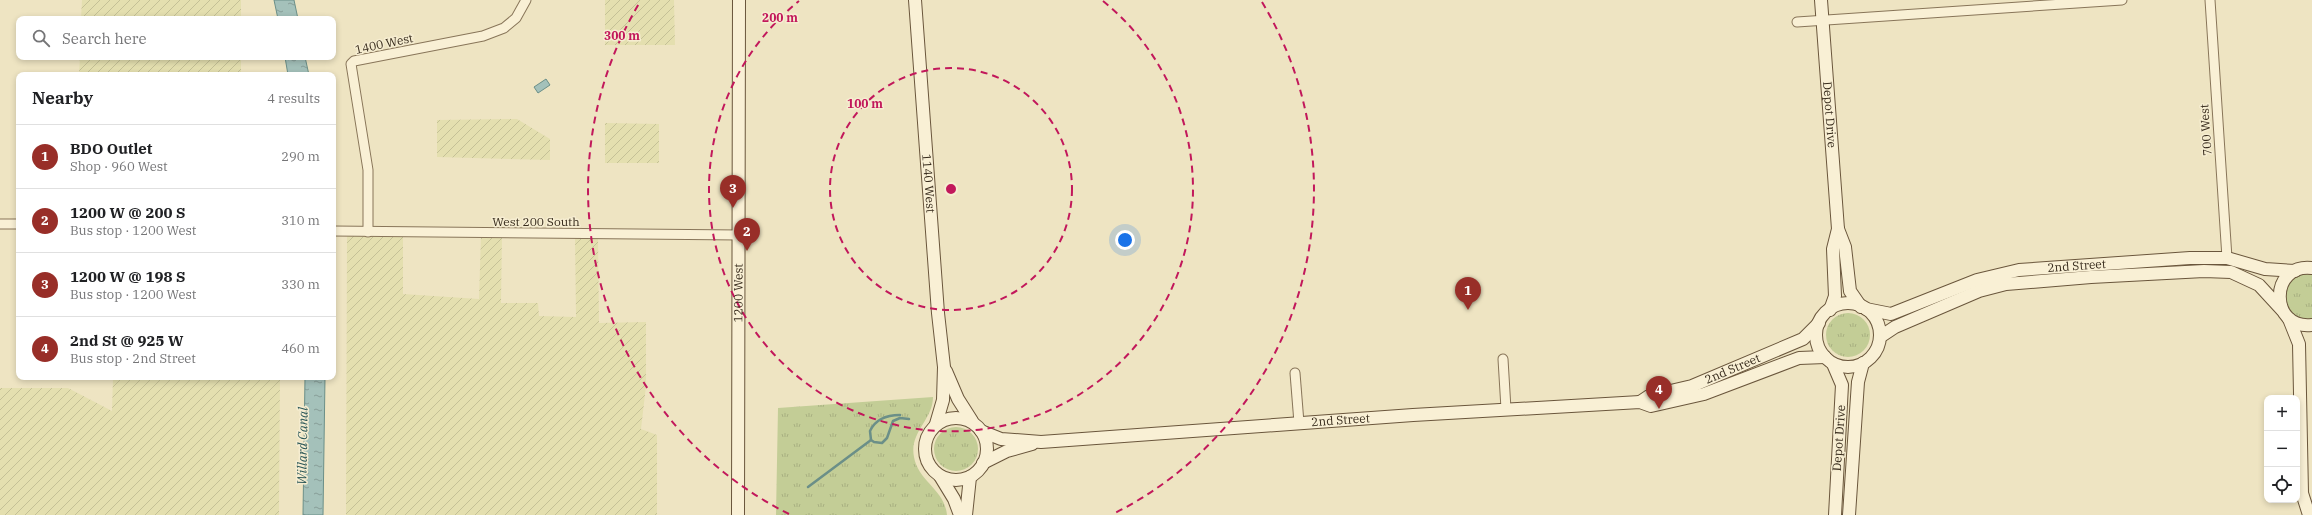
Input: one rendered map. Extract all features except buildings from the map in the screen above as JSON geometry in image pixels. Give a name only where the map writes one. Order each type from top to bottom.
[{"type":"street","name":"1400 West","points":[[368,232],[368,170],[351,64],[354,61],[484,36],[504,28],[516,18],[526,0]]},
{"type":"street","name":"1200 West","points":[[738,515],[739,0]]},
{"type":"street","name":"1140 West","points":[[915,0],[938,313],[944,367],[943,400],[936,424]]},
{"type":"street","name":"Depot Drive","points":[[1821,0],[1838,229],[1845,247],[1850,291],[1864,308]]},
{"type":"street","points":[[1797,22],[2003,4],[2122,0]]},
{"type":"street","name":"700 West","points":[[2210,0],[2227,258]]},
{"type":"street","points":[[0,224],[16,224]]},
{"type":"street","name":"Depot Drive","points":[[1830,310],[1835,296],[1833,249],[1838,229]]},
{"type":"street","name":"West 200 South","points":[[336,231],[739,235]]},
{"type":"street","name":"2nd Street","points":[[1864,308],[1891,314],[1977,280],[2019,270],[2190,258],[2227,258],[2265,269],[2295,271],[2312,268]]},
{"type":"street","name":"2nd Street","points":[[1880,337],[1895,327],[1979,291],[2006,284],[2091,277],[2204,271],[2231,272],[2259,285],[2286,314]]},
{"type":"street","points":[[2295,271],[2282,284],[2279,301],[2299,344],[2302,494],[2310,515]]},
{"type":"street","points":[[1845,304],[1864,308],[1876,321],[1880,337],[1874,354],[1863,363],[1847,367],[1829,360],[1818,345],[1816,334],[1819,323],[1830,310],[1845,304]]},
{"type":"street","points":[[2286,314],[2302,325],[2312,325]]},
{"type":"street","name":"2nd Street","points":[[1640,402],[1649,396],[1692,386],[1803,339],[1819,323]]},
{"type":"street","name":"2nd Street","points":[[981,431],[1001,439],[1041,442],[1506,409],[1640,402],[1651,406],[1704,394],[1799,358],[1829,360]]},
{"type":"street","points":[[1503,359],[1506,409]]},
{"type":"street","name":"Depot Drive","points":[[1829,360],[1842,385],[1835,515]]},
{"type":"street","name":"Depot Drive","points":[[1849,515],[1858,382],[1863,363]]},
{"type":"street","name":"1140 West","points":[[944,367],[958,399],[972,421]]},
{"type":"street","points":[[1295,373],[1299,423]]},
{"type":"street","points":[[940,476],[955,480],[970,477],[978,471],[983,463],[986,448],[981,431],[972,421],[954,417],[936,424],[930,432],[925,451],[933,469],[940,476],[954,499],[960,515]]},
{"type":"street","name":"2nd Street","points":[[983,463],[1007,451],[1041,442]]},
{"type":"street","points":[[966,515],[970,477]]},
{"type":"street","points":[[2310,515],[2312,510]]},
{"type":"shaded area","points":[[82,0],[241,0],[241,16],[81,16]]},
{"type":"shaded area","points":[[605,0],[674,0],[675,45],[605,45]]},
{"type":"shaded area","points":[[80,60],[241,60],[241,72],[79,72]]},
{"type":"shaded area","points":[[517,119],[550,139],[550,160],[437,157],[437,120]]},
{"type":"shaded area","points":[[605,123],[659,124],[659,163],[605,163]]},
{"type":"shaded area","points":[[347,236],[403,236],[403,294],[479,299],[481,236],[502,236],[501,303],[538,303],[539,316],[576,317],[575,236],[598,237],[599,323],[646,322],[646,386],[641,429],[657,435],[657,515],[346,515]]},
{"type":"shaded area","points":[[113,380],[280,380],[279,515],[0,515],[0,388],[68,388],[112,411]]},
{"type":"green space","points":[[2299,274],[2312,274],[2312,319],[2294,315],[2289,310],[2286,303],[2285,295],[2287,288],[2291,280]]},
{"type":"green space","points":[[1848,313],[1860,317],[1866,323],[1870,335],[1866,347],[1860,353],[1848,357],[1836,353],[1830,347],[1826,335],[1830,323],[1836,317]]},
{"type":"green space","points":[[933,397],[929,413],[915,440],[913,448],[914,457],[916,465],[921,473],[942,499],[947,515],[776,515],[778,408]]},
{"type":"green space","points":[[956,427],[968,431],[974,437],[978,449],[974,461],[968,467],[956,471],[944,467],[938,461],[934,449],[938,437],[944,431]]},
{"type":"water","points":[[274,0],[294,0],[297,16],[277,16]]},
{"type":"water","points":[[286,60],[306,60],[308,72],[288,72]]},
{"type":"water","points":[[546,79],[550,85],[538,93],[534,87]]},
{"type":"water","points":[[305,380],[325,380],[323,515],[303,515]]},
{"type":"waterway","points":[[900,415],[879,420],[870,431],[871,440],[882,443],[887,438],[893,421],[900,418],[909,419]]},
{"type":"waterway","points":[[808,487],[871,440]]},
{"type":"place","name":"1200 W @ 198 S","points":[[733,208]]},
{"type":"place","name":"1200 W @ 200 S","points":[[747,251]]},
{"type":"place","name":"BDO Outlet","points":[[1468,310]]},
{"type":"place","name":"2nd St @ 925 W","points":[[1659,409]]},
{"type":"water label","name":"Willard Canal","points":[[302,446]]}]
